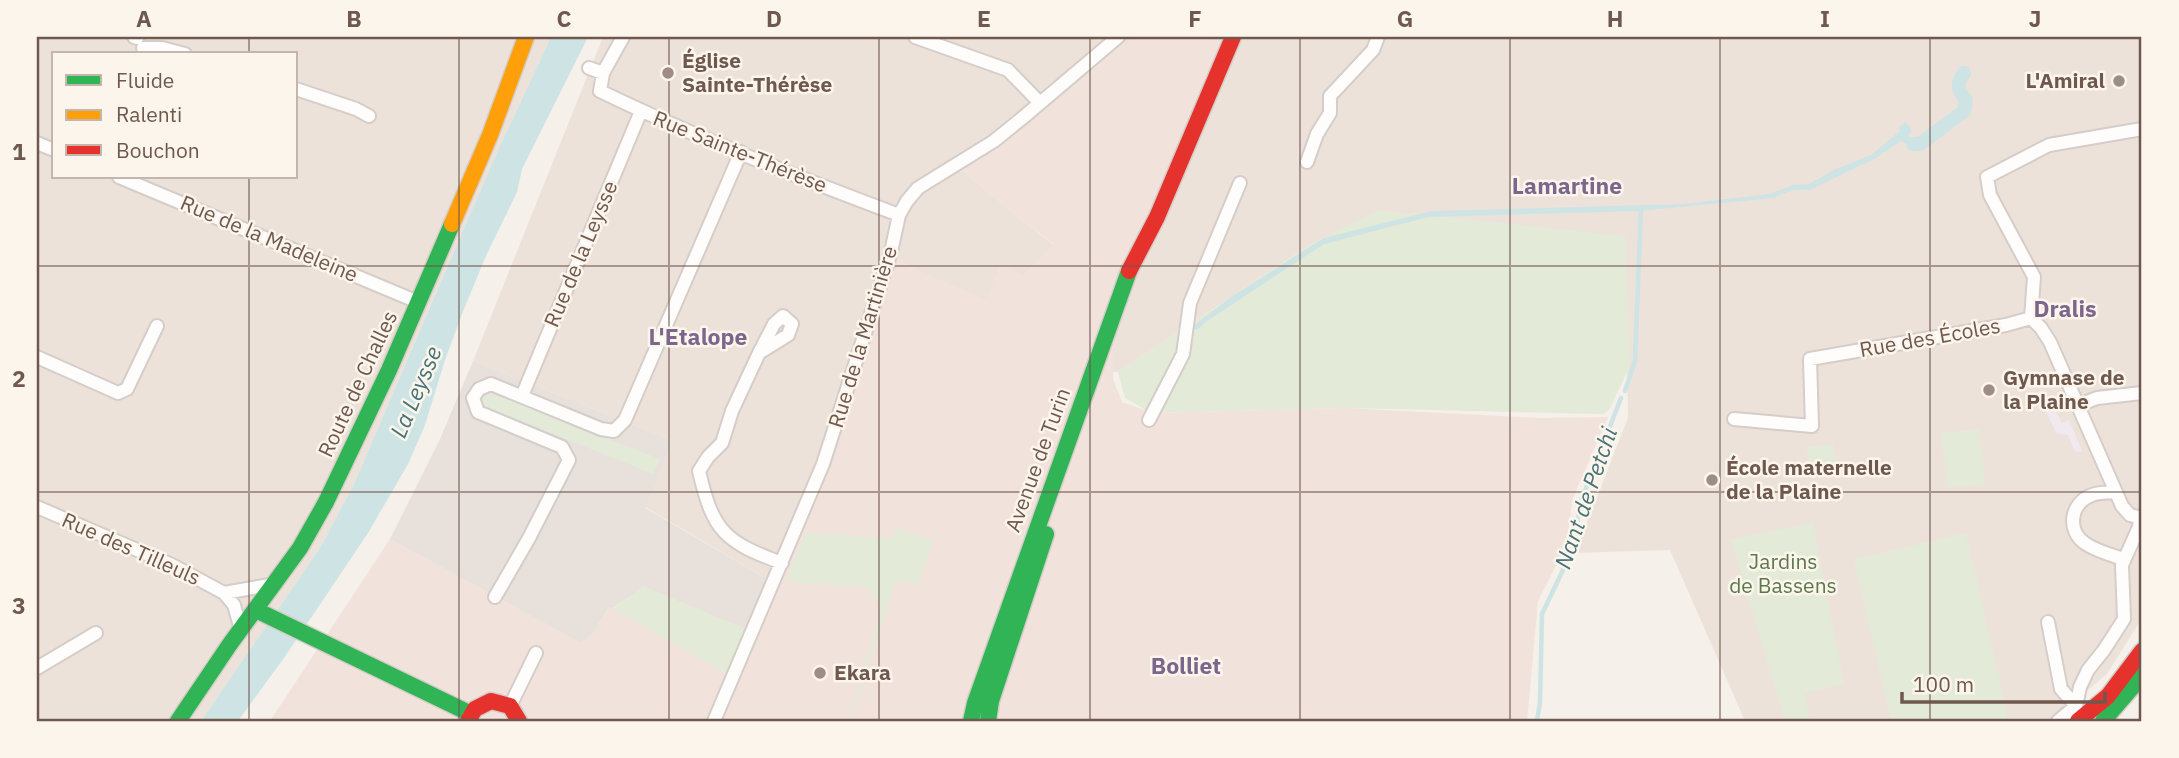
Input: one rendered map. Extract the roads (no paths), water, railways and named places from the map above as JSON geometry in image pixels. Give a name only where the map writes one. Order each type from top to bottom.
[{"type":"main road","name":"Route de Challes","points":[[178,721],[241,630],[263,614],[275,584],[300,548],[326,502],[389,370],[490,135],[526,37]]},
{"type":"main road","name":"Avenue de Turin","points":[[971,721],[1020,572],[1131,265],[1157,217],[1233,37]]},
{"type":"main road","name":"Avenue de Turin","points":[[988,721],[991,701],[1047,530],[1143,269],[1157,217]]},
{"type":"main road","points":[[1087,422],[1090,379]]},
{"type":"main road","points":[[263,614],[325,642],[469,718],[480,704],[494,700],[510,706],[519,721]]},
{"type":"main road","points":[[2077,714],[2108,696],[2142,651]]},
{"type":"main road","points":[[2103,721],[2142,676]]},
{"type":"street","points":[[589,68],[603,73],[623,37]]},
{"type":"street","points":[[915,37],[1008,70],[1040,103]]},
{"type":"street","name":"Rue de la Martinière","points":[[714,721],[834,433],[891,252],[899,215],[918,188],[993,141],[1118,37]]},
{"type":"street","points":[[1307,162],[1317,134],[1330,113],[1329,96],[1373,50],[1378,37]]},
{"type":"street","points":[[138,43],[177,52]]},
{"type":"street","name":"Rue Sainte-Thérèse","points":[[603,73],[600,92],[783,171],[899,215]]},
{"type":"street","points":[[298,90],[369,116]]},
{"type":"street","name":"Rue de la Leysse","points":[[522,396],[641,111]]},
{"type":"street","points":[[2031,318],[2034,276],[1990,195],[1987,177],[2049,145],[2142,129]]},
{"type":"street","points":[[495,597],[569,460],[562,447],[478,412],[473,398],[479,389],[491,384],[601,429],[614,431],[625,420],[741,152]]},
{"type":"street","name":"Rue de la Madeleine","points":[[121,178],[418,302]]},
{"type":"street","points":[[1149,420],[1183,354],[1190,303],[1240,183]]},
{"type":"street","name":"Rue des Écoles","points":[[1734,419],[1812,426],[1810,359],[2006,325],[2031,318],[2050,342],[2122,506],[2130,514],[2141,518]]},
{"type":"street","points":[[37,357],[118,393],[127,389],[157,326]]},
{"type":"street","points":[[758,353],[732,411],[722,443],[699,471],[705,499],[722,531],[745,549],[782,563]]},
{"type":"street","points":[[2079,405],[2097,398],[2142,393]]},
{"type":"street","points":[[2115,492],[2092,495],[2080,502],[2072,523],[2076,534],[2086,544],[2123,559]]},
{"type":"street","name":"Rue des Tilleuls","points":[[37,507],[172,565],[224,593],[234,605],[241,630]]},
{"type":"street","points":[[2077,714],[2088,670],[2124,619],[2123,559],[2141,518]]},
{"type":"street","name":"Rue des Tilleuls","points":[[224,593],[275,584]]},
{"type":"street","points":[[2048,622],[2061,689],[2077,714]]},
{"type":"street","points":[[37,667],[96,633]]},
{"type":"street","points":[[510,706],[536,653]]},
{"type":"street","points":[[494,700],[520,683]]},
{"type":"street","points":[[2058,721],[2077,714]]},
{"type":"water","name":"La Leysse","points":[[551,37],[588,37],[522,169],[517,192],[462,314],[425,425],[408,464],[368,533],[238,721],[201,721],[320,548],[354,484],[494,159]]},
{"type":"water","points":[[1905,122],[1912,130],[1908,136],[1916,143],[1930,134],[1930,139],[1921,146],[1913,147],[1901,141],[1876,158],[1810,190],[1792,190],[1773,198],[1639,211],[1428,217],[1324,244],[1197,330],[1192,327],[1231,297],[1324,238],[1432,211],[1683,204],[1770,194],[1793,185],[1809,184],[1836,169],[1871,155],[1900,131],[1899,128]]},
{"type":"waterway","points":[[1913,144],[1920,144],[1964,111],[1966,100],[1959,87],[1964,73]]},
{"type":"waterway","name":"Nant de Petchi","points":[[1625,391],[1635,361],[1641,208]]},
{"type":"waterway","name":"Nant de Petchi","points":[[1537,721],[1540,702],[1542,614],[1572,551],[1581,501],[1621,398]]},
{"type":"place","name":"Église Sainte-Thérèse","points":[[668,73]]},
{"type":"place","name":"L'Amiral","points":[[2119,81]]},
{"type":"place","name":"Gymnase de la Plaine","points":[[1989,390]]},
{"type":"place","name":"École maternelle de la Plaine","points":[[1712,480]]},
{"type":"place","name":"Ekara","points":[[820,673]]},
{"type":"district","name":"Lamartine","points":[[1567,186]]},
{"type":"district","name":"Dralis","points":[[2065,309]]},
{"type":"district","name":"L'Etalope","points":[[698,337]]},
{"type":"district","name":"Bolliet","points":[[1186,666]]},
{"type":"park label","name":"Jardins de Bassens","points":[[1783,574]]}]
